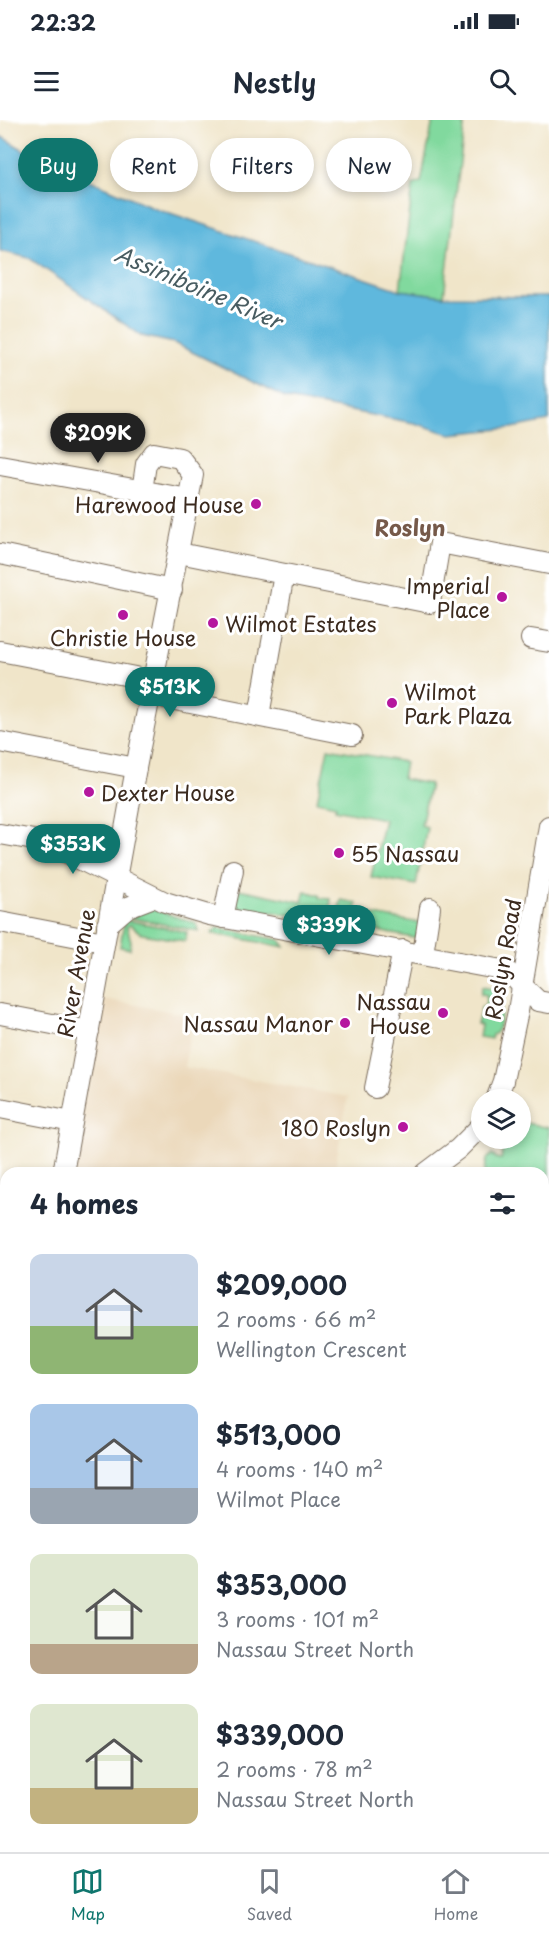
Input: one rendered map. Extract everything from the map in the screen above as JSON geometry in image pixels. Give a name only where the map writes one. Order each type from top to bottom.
[{"type":"street","name":"River Avenue","points":[[64,1167],[136,768],[193,476],[180,458],[153,453],[146,464],[142,491]]},
{"type":"street","points":[[0,465],[189,499]]},
{"type":"street","points":[[178,553],[430,603],[440,543],[549,564]]},
{"type":"street","points":[[0,554],[172,590]]},
{"type":"street","points":[[259,716],[284,574]]},
{"type":"street","points":[[0,651],[135,677],[165,698],[352,735]]},
{"type":"street","points":[[0,742],[136,768]]},
{"type":"street","name":"Roslyn Road","points":[[500,1089],[546,865],[549,826]]},
{"type":"street","points":[[0,834],[45,842],[176,906],[223,918],[507,971],[538,1001],[549,1003]]},
{"type":"street","points":[[223,918],[232,870]]},
{"type":"street","points":[[0,922],[106,933],[128,907],[154,897]]},
{"type":"street","points":[[423,954],[430,908]]},
{"type":"street","points":[[375,1088],[403,950]]},
{"type":"street","points":[[0,1014],[89,1031]]},
{"type":"street","points":[[0,1108],[72,1122]]},
{"type":"street","points":[[434,1167],[471,1136]]},
{"type":"shaded area","points":[[94,997],[193,1016],[184,1067],[348,1097],[335,1167],[64,1167]]},
{"type":"green space","points":[[433,120],[465,120],[444,296],[400,290],[413,185],[421,182]]},
{"type":"green space","points":[[328,748],[405,762],[402,779],[430,784],[421,825],[427,827],[416,885],[371,877],[384,819],[335,809],[336,805],[317,801]]},
{"type":"green space","points":[[238,889],[302,902],[305,891],[319,895],[320,898],[331,899],[328,922],[273,912],[255,917],[236,911],[234,908]]},
{"type":"green space","points":[[341,900],[357,903],[356,912],[421,923],[419,939],[336,923]]},
{"type":"green space","points":[[149,908],[196,923],[199,931],[131,918],[130,914]]},
{"type":"green space","points":[[126,920],[187,932],[185,941],[142,934],[130,925],[127,927],[131,941],[130,949],[120,947]]},
{"type":"green space","points":[[218,928],[280,940],[285,947],[211,933]]},
{"type":"green space","points":[[483,986],[500,989],[498,1001],[502,1009],[499,1027],[491,1039],[479,1037],[481,1025],[477,1024],[487,995],[481,994]]},
{"type":"green space","points":[[531,1124],[549,1128],[549,1167],[485,1167],[487,1159],[492,1154],[501,1159],[503,1149],[531,1149]]},
{"type":"water","name":"Assiniboine River","points":[[0,136],[18,146],[18,192],[98,192],[98,184],[110,189],[110,192],[118,192],[155,208],[400,290],[444,296],[549,297],[549,421],[512,428],[450,434],[414,423],[287,399],[174,343],[142,336],[29,258],[0,251]]},
{"type":"place","name":"Harewood House","points":[[256,504]]},
{"type":"place","name":"Imperial Place","points":[[502,597]]},
{"type":"place","name":"Christie House","points":[[123,615]]},
{"type":"place","name":"Wilmot Estates","points":[[213,623]]},
{"type":"place","name":"Wilmot Park Plaza","points":[[392,703]]},
{"type":"place","name":"Dexter House","points":[[89,792]]},
{"type":"place","name":"55 Nassau","points":[[339,853]]},
{"type":"place","name":"Nassau House","points":[[443,1013]]},
{"type":"place","name":"Nassau Manor","points":[[345,1023]]},
{"type":"place","name":"180 Roslyn","points":[[403,1127]]},
{"type":"district","name":"Roslyn","points":[[410,526]]}]
